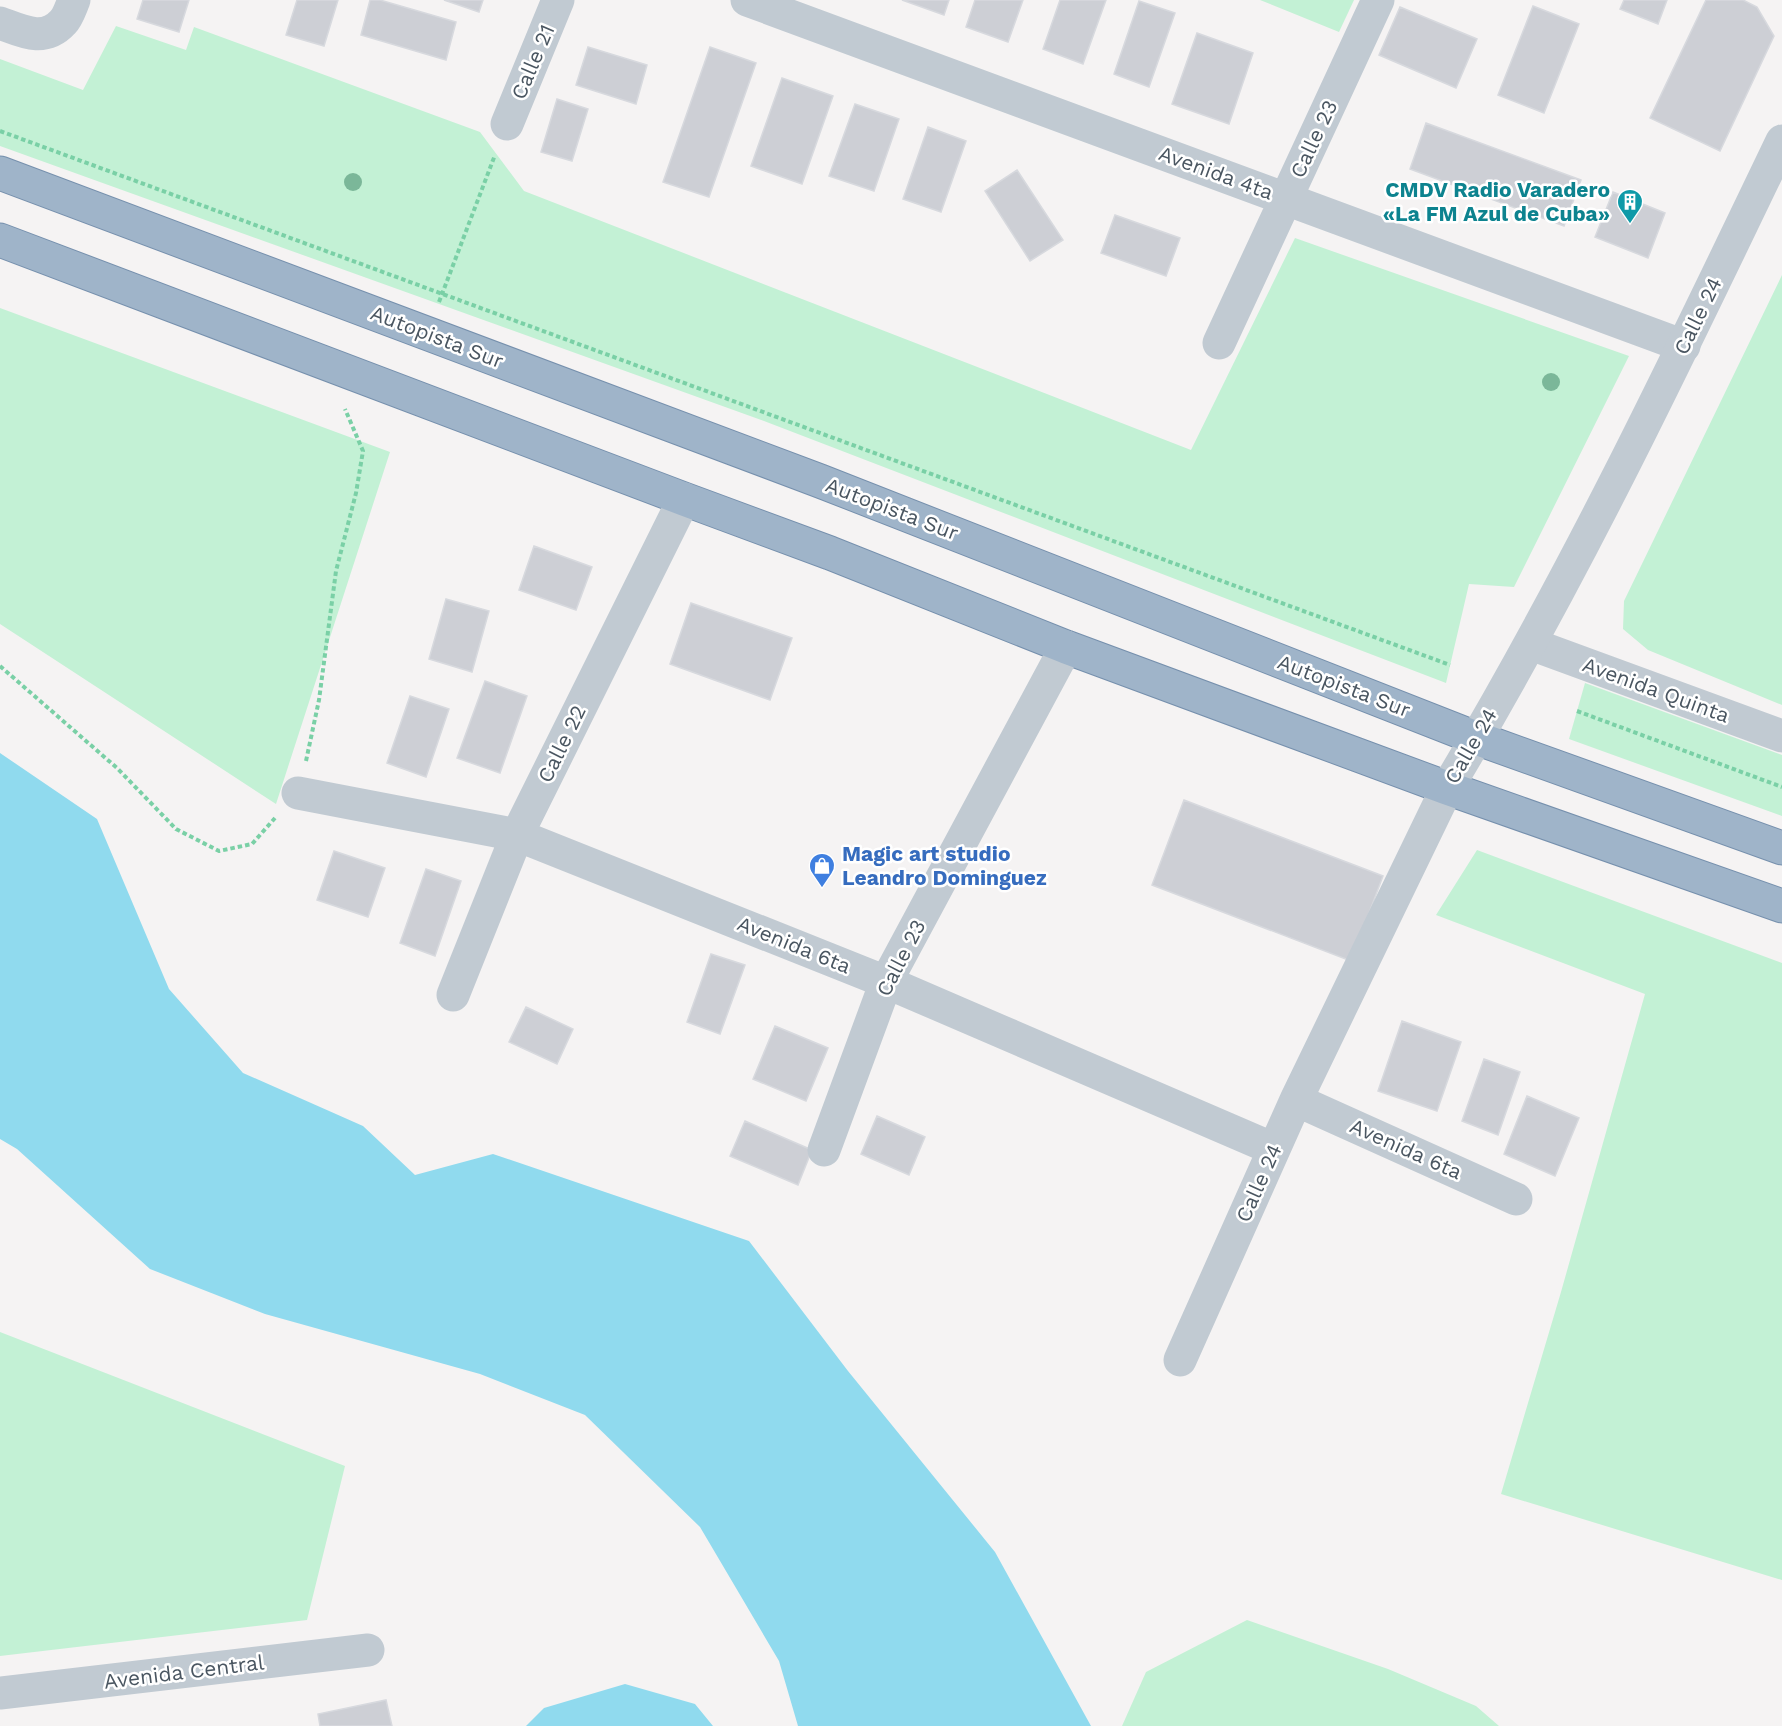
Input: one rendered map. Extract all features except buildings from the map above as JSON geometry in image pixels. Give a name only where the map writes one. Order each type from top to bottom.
[{"type":"highway","name":"Autopista Sur","points":[[0,173],[820,481],[1476,738],[1782,848]]},
{"type":"highway","points":[[0,240],[830,552],[1066,647],[1446,788],[1782,906]]},
{"type":"street","points":[[0,23],[34,35],[49,31],[64,22],[74,0]]},
{"type":"street","name":"Calle 21","points":[[507,124],[558,0]]},
{"type":"street","name":"Avenida 4ta","points":[[747,0],[1684,346]]},
{"type":"street","name":"Calle 23","points":[[1219,343],[1378,0]]},
{"type":"street","name":"Calle 24","points":[[1180,1360],[1296,1100],[1446,788],[1531,644],[1684,346],[1782,141]]},
{"type":"street","name":"Calle 22","points":[[453,995],[517,835],[684,499]]},
{"type":"street","name":"Avenida Quinta","points":[[1531,644],[1782,736]]},
{"type":"street","name":"Calle 23","points":[[824,1150],[886,982],[1066,647]]},
{"type":"street","name":"Avenida 6ta","points":[[298,793],[517,835],[886,982],[1274,1149]]},
{"type":"street","name":"Avenida 6ta","points":[[1296,1100],[1516,1199]]},
{"type":"street","name":"Avenida Central","points":[[0,1693],[368,1650]]},
{"type":"path","points":[[427,333],[507,124]]},
{"type":"path","points":[[0,131],[1450,665]]},
{"type":"path","points":[[0,666],[117,768],[176,829],[219,851],[252,844],[298,793],[319,700],[336,571],[356,492],[363,451],[350,418],[322,362]]},
{"type":"path","points":[[1577,711],[1782,787]]},
{"type":"green space","points":[[1260,0],[1354,0],[1339,32]]},
{"type":"green space","points":[[116,26],[186,50],[194,27],[480,132],[524,191],[1191,450],[1295,238],[1629,356],[1514,587],[1469,584],[1446,683],[764,421],[0,146],[0,59],[83,90]]},
{"type":"green space","points":[[1782,275],[1782,705],[1648,650],[1623,629],[1624,601]]},
{"type":"green space","points":[[0,308],[390,452],[276,804],[0,624]]},
{"type":"green space","points":[[1585,683],[1782,755],[1782,816],[1569,739]]},
{"type":"green space","points":[[1477,850],[1782,963],[1782,1580],[1501,1494],[1645,994],[1436,915]]},
{"type":"green space","points":[[0,1332],[345,1466],[307,1620],[0,1656]]},
{"type":"green space","points":[[1247,1620],[1388,1669],[1476,1706],[1499,1726],[1122,1726],[1146,1672]]},
{"type":"water","points":[[0,753],[97,819],[169,989],[243,1073],[363,1126],[415,1175],[493,1154],[749,1241],[848,1371],[995,1552],[1091,1726],[798,1726],[779,1661],[700,1527],[585,1415],[480,1374],[265,1314],[150,1269],[17,1149],[0,1139]]},
{"type":"water","points":[[625,1684],[695,1704],[713,1726],[526,1726],[544,1708]]},
{"type":"place","name":"CMDV Radio Varadero «La FM Azul de Cuba»","points":[[1630,225]]},
{"type":"place","name":"Magic art studio Leandro Dominguez","points":[[822,889]]}]
